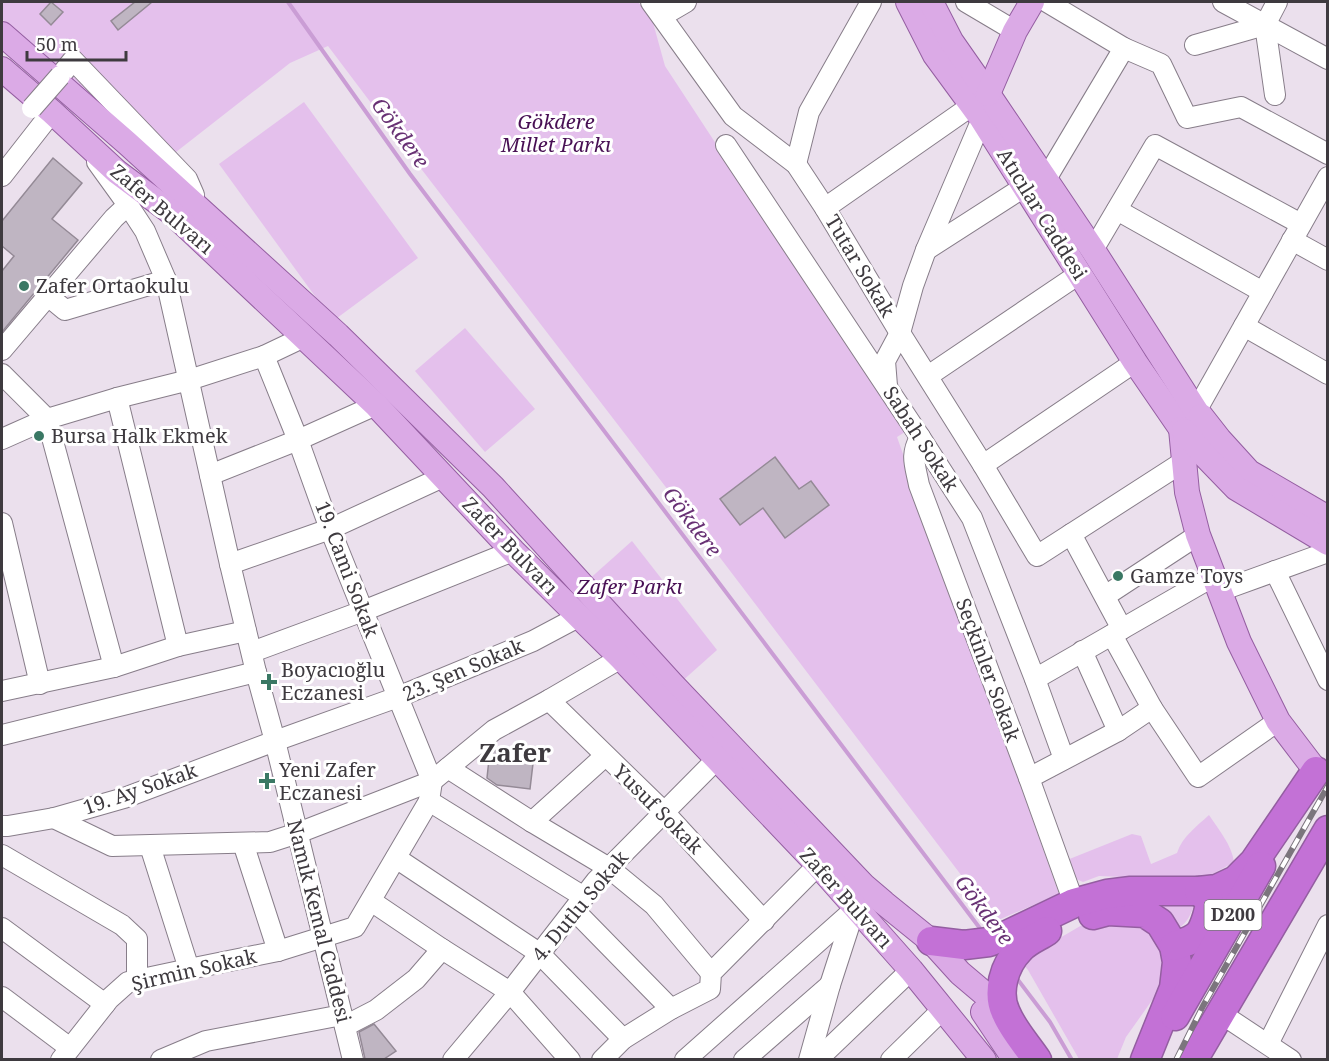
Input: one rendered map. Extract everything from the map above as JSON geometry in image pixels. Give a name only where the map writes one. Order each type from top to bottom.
[{"type":"highway","points":[[1036,1059],[1012,1024],[1004,1007],[1002,991],[1005,973],[1025,935],[1074,903],[1107,894],[1131,891],[1199,891],[1217,889],[1236,880],[1254,862],[1322,760]]},
{"type":"highway","name":"D200","points":[[1150,1059],[1322,760]]},
{"type":"highway","name":"D200","points":[[1193,1059],[1328,830]]},
{"type":"highway","points":[[1174,946],[1189,941],[1200,933],[1206,920],[1208,899],[1199,891]]},
{"type":"highway","points":[[938,942],[964,945],[989,942],[1005,936],[1025,935],[1053,928],[1108,911],[1145,913],[1160,923],[1174,946],[1177,962],[1174,988],[1145,1059]]},
{"type":"highway","points":[[1200,1059],[1217,1018]]},
{"type":"main road","name":"Atıcılar Caddesi","points":[[908,2],[935,55],[981,106],[1034,183],[1093,250],[1188,423],[1183,462],[1187,492],[1198,535],[1239,642],[1278,721],[1322,760]]},
{"type":"main road","name":"Atıcılar Caddesi","points":[[931,2],[981,106]]},
{"type":"main road","points":[[981,106],[1015,31],[1032,2]]},
{"type":"main road","name":"Zafer Bulvarı","points":[[2,34],[83,103],[181,201],[304,337],[376,405],[513,551],[621,658],[818,865],[911,970],[943,1009],[975,1055]]},
{"type":"main road","name":"Zafer Bulvarı","points":[[2,69],[42,110],[79,138],[117,172],[181,201],[338,334],[493,487],[672,684],[864,886],[938,942],[960,973],[968,991],[1015,1059]]},
{"type":"main road","name":"Atıcılar Caddesi","points":[[1034,183],[1079,274],[1134,362],[1188,423]]},
{"type":"main road","points":[[1188,423],[1219,439],[1250,472],[1328,518]]},
{"type":"main road","points":[[1188,423],[1206,457],[1236,488],[1328,543]]},
{"type":"main road","name":"Zafer Bulvarı","points":[[960,973],[986,995],[1036,1059]]},
{"type":"street","points":[[657,9],[686,2]]},
{"type":"street","points":[[796,164],[809,112],[871,2]]},
{"type":"street","points":[[966,2],[1015,31]]},
{"type":"street","points":[[1047,2],[1124,48],[1161,64],[1187,118],[1241,107],[1328,154]]},
{"type":"street","points":[[1223,2],[1328,59]]},
{"type":"street","points":[[1275,95],[1264,24],[1277,2]]},
{"type":"street","name":"Tutar Sokak","points":[[657,9],[733,116],[796,164],[1037,556],[1071,534]]},
{"type":"street","points":[[1195,45],[1264,24]]},
{"type":"street","points":[[926,250],[1034,183],[1124,48]]},
{"type":"street","points":[[2,176],[60,76],[73,60],[187,179],[194,195],[181,201],[159,225],[145,231]]},
{"type":"street","points":[[825,208],[981,106]]},
{"type":"street","points":[[888,389],[885,361],[900,333],[913,286],[981,106]]},
{"type":"street","name":"Namık Kemal Caddesi","points":[[79,138],[145,231],[166,280],[246,631],[353,1059]]},
{"type":"street","name":"Sabah Sokak","points":[[726,145],[972,518],[1064,759]]},
{"type":"street","points":[[1093,250],[1155,145],[1297,232],[1328,260]]},
{"type":"street","points":[[1188,423],[1328,177]]},
{"type":"street","points":[[2,350],[114,218],[128,205]]},
{"type":"street","points":[[1117,210],[1263,292]]},
{"type":"street","points":[[928,376],[1079,274]]},
{"type":"street","points":[[48,296],[65,310],[166,280]]},
{"type":"street","points":[[1244,326],[1328,374]]},
{"type":"street","points":[[2,439],[47,419],[189,380],[264,356],[304,337]]},
{"type":"street","name":"19. Cami Sokak","points":[[264,356],[298,440],[330,529],[398,697],[430,791]]},
{"type":"street","points":[[983,465],[1134,362]]},
{"type":"street","points":[[2,374],[47,419],[114,667]]},
{"type":"street","points":[[117,398],[178,646]]},
{"type":"street","points":[[210,475],[298,440],[376,405]]},
{"type":"street","name":"Seçkinler Sokak","points":[[920,436],[913,456],[919,484],[1074,903]]},
{"type":"street","points":[[1183,462],[1071,534],[1105,596],[1117,632],[1152,708],[1198,777],[1278,721]]},
{"type":"street","points":[[230,564],[330,529],[443,477]]},
{"type":"street","points":[[2,524],[40,684]]},
{"type":"street","points":[[1105,596],[1198,535]]},
{"type":"street","points":[[2,735],[254,662],[363,611],[513,551]]},
{"type":"street","points":[[1035,679],[1117,632],[1217,583],[1275,571],[1328,552]]},
{"type":"street","points":[[1275,571],[1328,680]]},
{"type":"street","name":"23. Şen Sokak","points":[[275,741],[398,697],[533,641],[580,616]]},
{"type":"street","points":[[2,691],[114,667],[178,646],[246,631]]},
{"type":"street","points":[[1082,651],[1118,732]]},
{"type":"street","points":[[54,818],[112,846],[270,842],[430,791],[448,768],[494,730],[621,658]]},
{"type":"street","name":"Yusuf Sokak","points":[[549,700],[664,812],[764,921]]},
{"type":"street","points":[[1029,778],[1118,732],[1152,708]]},
{"type":"street","name":"19. Ay Sokak","points":[[2,826],[54,818],[124,798],[275,741]]},
{"type":"street","points":[[532,822],[605,756]]},
{"type":"street","name":"4. Dutlu Sokak","points":[[453,1059],[609,868],[716,760]]},
{"type":"street","points":[[448,768],[609,868],[654,905],[711,973]]},
{"type":"street","points":[[430,791],[579,903],[671,1009]]},
{"type":"street","name":"Şirmin Sokak","points":[[65,1054],[105,1004],[128,982],[278,951],[355,927],[396,858],[430,791]]},
{"type":"street","points":[[243,843],[278,951]]},
{"type":"street","points":[[150,846],[189,969]]},
{"type":"street","points":[[2,855],[122,925],[137,939],[137,981]]},
{"type":"street","points":[[396,858],[539,953],[623,1039]]},
{"type":"street","points":[[602,1059],[623,1039],[671,1009],[710,989],[711,973],[818,865]]},
{"type":"street","points":[[371,902],[510,992],[570,1059]]},
{"type":"street","points":[[809,1059],[855,909]]},
{"type":"street","points":[[685,1059],[855,909]]},
{"type":"street","points":[[1268,1044],[1328,925]]},
{"type":"street","points":[[2,928],[105,1004]]},
{"type":"street","points":[[161,1059],[206,1041],[343,1021],[376,1010],[416,979],[442,950]]},
{"type":"street","points":[[817,1059],[911,970]]},
{"type":"street","points":[[744,1059],[830,985]]},
{"type":"street","points":[[2,997],[65,1054]]},
{"type":"street","points":[[891,1059],[943,1009]]},
{"type":"street","points":[[1217,1018],[1268,1044],[1291,1059]]},
{"type":"green space","name":"Gökdere Millet Parkı","points":[[2,2],[638,2],[652,19],[665,66],[905,432],[897,437],[1059,894],[996,921],[328,46],[290,63],[162,163],[2,19]]},
{"type":"green space","points":[[304,102],[418,258],[333,321],[219,164]]},
{"type":"green space","points":[[465,328],[535,409],[485,452],[415,371]]},
{"type":"green space","name":"Zafer Parkı","points":[[632,541],[717,650],[680,683],[586,582]]},
{"type":"green space","points":[[1209,815],[1228,843],[1234,862],[1213,874],[1197,878],[1099,876],[1083,882],[1074,878],[1062,862],[1132,834],[1141,836],[1151,864],[1177,853],[1186,837]]},
{"type":"green space","points":[[1195,903],[1187,921],[1178,928],[1151,910],[1072,906]]},
{"type":"green space","points":[[1101,919],[1137,923],[1148,931],[1161,952],[1163,966],[1160,989],[1126,1037],[1117,1059],[1079,1059],[1023,964],[1036,952],[1082,925]]},
{"type":"building","points":[[51,2],[63,12],[51,25],[40,14]]},
{"type":"building","points":[[135,2],[152,2],[118,30],[111,21]]},
{"type":"building","points":[[53,158],[82,183],[52,219],[78,240],[2,332],[2,271],[14,256],[2,246],[2,221]]},
{"type":"building","points":[[775,457],[799,489],[811,481],[829,505],[785,538],[763,508],[740,525],[720,499]]},
{"type":"building","points":[[490,750],[534,755],[530,789],[497,785],[487,778]]},
{"type":"building","points":[[374,1024],[396,1051],[384,1059],[365,1059],[359,1032]]},
{"type":"waterway","name":"Gökdere","points":[[288,2],[410,174],[982,931]]},
{"type":"waterway","name":"Gökdere","points":[[1015,976],[1050,1022],[1072,1060]]},
{"type":"railway","points":[[1176,1060],[1203,1006],[1328,786]]},
{"type":"place","name":"Zafer Ortaokulu","points":[[24,286]]},
{"type":"place","name":"Bursa Halk Ekmek","points":[[39,436]]},
{"type":"place","name":"Gamze Toys","points":[[1118,576]]},
{"type":"place","name":"Boyacıoğlu Eczanesi","points":[[269,682]]},
{"type":"place","name":"Yeni Zafer Eczanesi","points":[[267,781]]},
{"type":"district","name":"Zafer","points":[[515,753]]}]
